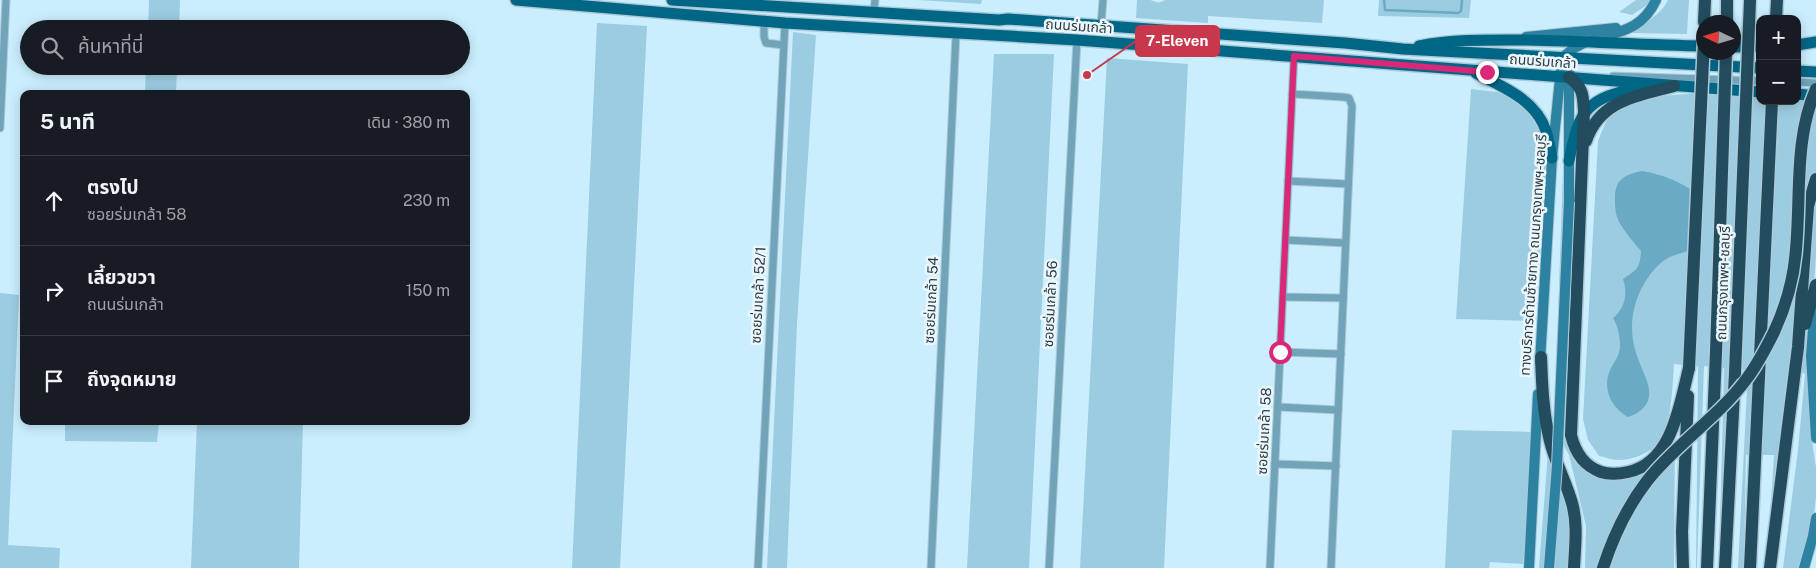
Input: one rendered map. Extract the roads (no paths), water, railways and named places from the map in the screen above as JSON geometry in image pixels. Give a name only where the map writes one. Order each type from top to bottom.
[{"type":"highway","points":[[1704,15],[1705,0]]},
{"type":"highway","points":[[1727,0],[1727,15]]},
{"type":"highway","name":"ถนนกรุงเทพฯ-ชลบุรี","points":[[1725,568],[1750,0]]},
{"type":"highway","points":[[1776,15],[1777,0]]},
{"type":"highway","points":[[1683,568],[1682,532],[1703,60]]},
{"type":"highway","name":"ถนนกรุงเทพฯ-ชลบุรี","points":[[1707,568],[1726,60]]},
{"type":"highway","points":[[1564,77],[1578,84],[1582,92],[1584,112],[1571,434],[1574,447],[1580,456],[1590,467],[1602,472],[1618,474],[1635,470],[1650,462],[1661,450],[1669,436],[1678,412],[1689,368]]},
{"type":"highway","points":[[1584,149],[1590,130],[1607,109],[1627,99],[1674,86]]},
{"type":"highway","points":[[1603,568],[1611,543],[1622,520],[1648,480],[1745,381],[1773,333],[1791,285],[1796,250],[1802,142],[1805,119],[1816,89]]},
{"type":"highway","points":[[1750,568],[1772,105]]},
{"type":"highway","points":[[1770,568],[1798,347],[1808,206],[1816,179]]},
{"type":"highway","points":[[1798,347],[1816,285]]},
{"type":"highway","points":[[1541,356],[1549,439],[1572,502],[1575,516],[1576,544],[1574,568]]},
{"type":"main road","name":"ถนนร่มเกล้า","points":[[516,0],[785,23],[1076,40],[1756,92]]},
{"type":"main road","name":"ถนนร่มเกล้า","points":[[672,0],[874,6],[1403,49],[1756,68]]},
{"type":"main road","points":[[1567,58],[1576,46],[1629,30],[1643,19],[1656,0]]},
{"type":"main road","points":[[1507,40],[1543,34],[1611,29],[1623,27],[1643,19]]},
{"type":"main road","points":[[1403,49],[1447,41],[1507,40],[1696,46]]},
{"type":"main road","points":[[1801,44],[1816,42]]},
{"type":"main road","points":[[1741,47],[1756,46]]},
{"type":"main road","name":"ทางบริการด้านซ้ายทาง ถนนกรุงเทพฯ-ชลบุรี","points":[[1529,568],[1552,158],[1567,58]]},
{"type":"main road","points":[[1471,71],[1506,89],[1531,106],[1546,130],[1552,158]]},
{"type":"main road","points":[[1801,71],[1816,72]]},
{"type":"main road","name":"ทางบริการด้านซ้ายทาง ถนนกรุงเทพฯ-ชลบุรี","points":[[1549,568],[1557,466],[1569,202],[1569,161],[1564,77]]},
{"type":"main road","points":[[1569,161],[1576,128],[1584,112],[1611,94],[1651,85]]},
{"type":"main road","points":[[1801,94],[1816,96]]},
{"type":"main road","points":[[1816,296],[1811,356],[1816,438]]},
{"type":"main road","points":[[1804,568],[1816,518]]},
{"type":"street","points":[[0,128],[6,0]]},
{"type":"street","points":[[1101,25],[1102,0]]},
{"type":"street","points":[[764,21],[766,43],[783,45]]},
{"type":"street","name":"ซอยร่มเกล้า 52/1","points":[[758,568],[785,23]]},
{"type":"street","name":"ซอยร่มเกล้า 54","points":[[931,568],[956,34]]},
{"type":"street","name":"ซอยร่มเกล้า 56","points":[[1049,568],[1076,40]]},
{"type":"street","name":"ซอยร่มเกล้า 58","points":[[1270,568],[1294,56]]},
{"type":"street","points":[[1564,77],[1621,76],[1756,81]]},
{"type":"street","points":[[1801,82],[1816,83]]},
{"type":"street","points":[[1292,94],[1343,97],[1351,101],[1331,568]]},
{"type":"street","points":[[1288,181],[1348,184]]},
{"type":"street","points":[[1286,240],[1346,243]]},
{"type":"street","points":[[1283,297],[1343,298]]},
{"type":"street","points":[[1280,352],[1341,354]]},
{"type":"street","points":[[1278,406],[1338,410]]},
{"type":"street","points":[[1275,464],[1336,466]]},
{"type":"waterway","points":[[1384,0],[1385,10],[1458,13],[1461,11],[1462,0]]},
{"type":"place","name":"7-Eleven","points":[[1087,75]]}]
